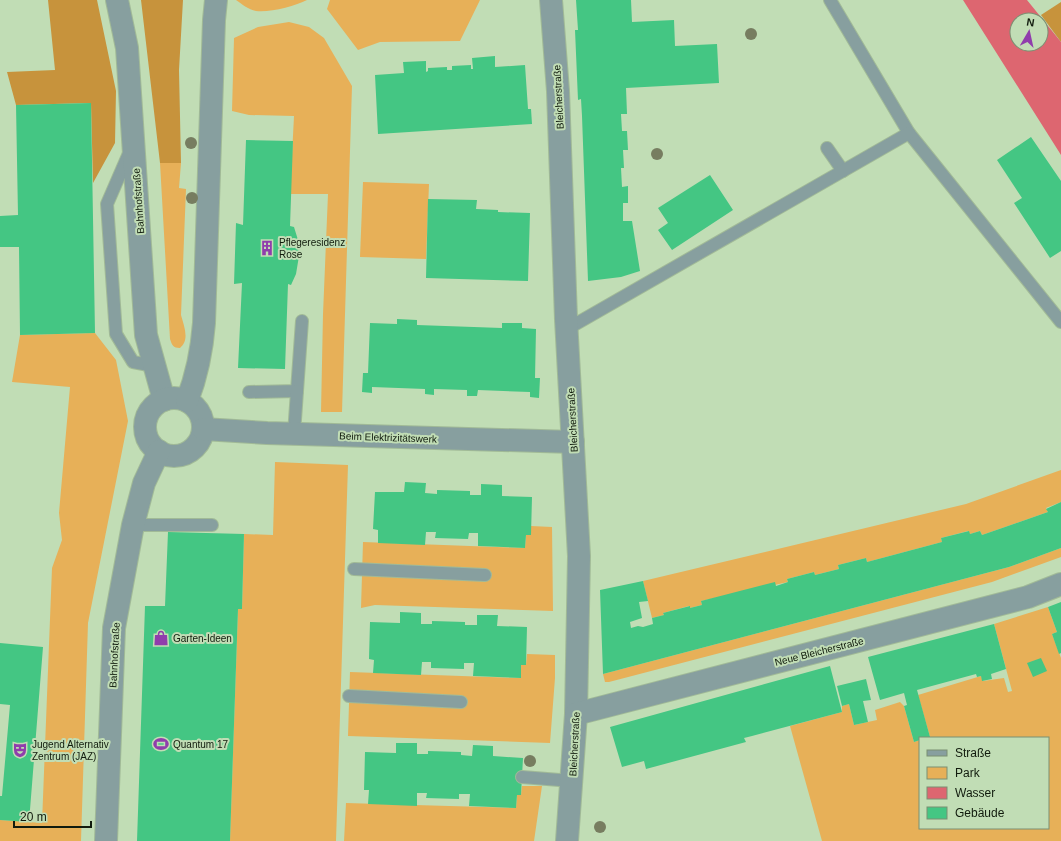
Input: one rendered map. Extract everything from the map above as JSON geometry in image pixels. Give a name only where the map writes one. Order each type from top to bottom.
[{"type":"street","name":"Bahnhofstraße","points":[[117,0],[127,48],[146,335],[164,400]]},
{"type":"street","points":[[187,401],[202,351],[214,20],[216,0]]},
{"type":"street","name":"Bleicherstraße","points":[[551,0],[558,91],[567,330],[579,556],[576,714],[567,841]]},
{"type":"street","points":[[177,398],[187,401],[195,407],[201,415],[203,429],[198,444],[190,451],[181,455],[171,455],[159,451],[153,447],[145,429],[146,419],[151,410],[158,403],[167,399],[177,398]]},
{"type":"street","name":"Beim Elektrizitätswerk","points":[[203,429],[235,432],[573,442]]},
{"type":"street","name":"Bahnhofstraße","points":[[106,841],[114,628],[133,525],[144,482],[159,451]]},
{"type":"street","name":"Neue Bleicherstraße","points":[[576,714],[1028,597],[1061,584]]},
{"type":"lane","points":[[830,0],[908,133],[1061,322]]},
{"type":"lane","points":[[567,330],[908,133]]},
{"type":"lane","points":[[134,140],[108,204],[116,334],[133,362],[154,366]]},
{"type":"lane","points":[[827,148],[843,171]]},
{"type":"lane","points":[[294,434],[302,321]]},
{"type":"lane","points":[[249,392],[297,391]]},
{"type":"lane","points":[[133,525],[212,525]]},
{"type":"lane","points":[[354,569],[485,575]]},
{"type":"lane","points":[[349,696],[461,702]]},
{"type":"lane","points":[[522,777],[572,781]]},
{"type":"green space","points":[[236,0],[307,0],[296,5],[268,11],[256,11],[246,7]]},
{"type":"green space","points":[[330,0],[480,0],[460,41],[380,42],[358,50],[327,9]]},
{"type":"green space","points":[[289,22],[309,27],[324,38],[352,86],[342,412],[321,412],[328,194],[290,194],[294,116],[249,115],[232,111],[234,38],[258,27]]},
{"type":"green space","points":[[160,163],[181,163],[179,188],[186,189],[181,315],[186,337],[180,348],[173,346],[170,339]]},
{"type":"green space","points":[[363,182],[429,184],[426,259],[360,257]]},
{"type":"green space","points":[[95,333],[116,360],[128,421],[88,623],[81,841],[0,841],[0,820],[42,823],[52,568],[62,540],[59,513],[70,387],[12,382],[20,335]]},
{"type":"green space","points":[[275,462],[348,465],[336,841],[230,841],[238,609],[242,609],[244,534],[273,535]]},
{"type":"green space","points":[[1061,470],[1061,502],[1046,508],[1048,512],[982,535],[980,531],[970,534],[968,531],[941,538],[942,542],[867,562],[866,558],[838,565],[839,569],[815,575],[814,572],[787,579],[788,582],[701,601],[702,605],[690,608],[689,606],[663,613],[664,615],[652,618],[643,581],[966,504]]},
{"type":"green space","points":[[531,526],[552,527],[553,611],[375,605],[361,608],[363,542],[525,548],[526,535],[531,535]]},
{"type":"green space","points":[[1061,548],[1061,557],[992,582],[605,682],[603,674],[1009,567]]},
{"type":"green space","points":[[1048,607],[1057,632],[1052,634],[1061,658],[1061,841],[822,841],[790,726],[842,712],[842,706],[849,704],[854,725],[877,720],[875,710],[900,702],[904,706],[914,742],[919,740],[919,829],[1049,829],[1049,737],[930,737],[918,695],[981,676],[983,681],[1004,678],[1008,692],[1012,691],[994,624]]},
{"type":"green space","points":[[527,654],[555,655],[555,678],[550,743],[348,736],[350,672],[520,678],[521,665],[526,665]]},
{"type":"green space","points":[[522,786],[542,786],[534,841],[344,841],[346,803],[516,808],[517,795],[521,795]]},
{"type":"shaded area","points":[[48,0],[97,0],[116,91],[115,143],[93,183],[91,103],[16,105],[7,72],[55,70]]},
{"type":"shaded area","points":[[141,0],[183,0],[179,70],[181,163],[160,163]]},
{"type":"shaded area","points":[[1061,2],[1061,42],[1049,26],[1049,12],[1046,12]]},
{"type":"water","points":[[963,0],[1027,0],[1037,12],[1009,12],[1009,52],[1049,52],[1049,27],[1061,42],[1061,155]]},
{"type":"building","points":[[576,0],[631,0],[632,22],[674,20],[675,46],[717,44],[719,83],[626,88],[627,114],[621,114],[622,131],[627,131],[628,150],[623,150],[624,168],[621,168],[622,187],[628,186],[628,203],[623,203],[623,221],[632,221],[640,271],[621,277],[588,281],[582,116],[581,99],[578,100],[575,30],[578,30]]},
{"type":"building","points":[[495,56],[495,67],[525,65],[528,109],[531,109],[532,124],[378,134],[375,75],[404,73],[403,62],[426,61],[426,72],[428,71],[428,68],[447,67],[447,70],[452,70],[452,66],[471,65],[471,69],[473,69],[472,58]]},
{"type":"building","points":[[91,103],[95,333],[20,335],[19,247],[0,247],[0,216],[18,215],[16,105]]},
{"type":"building","points":[[1031,137],[1061,181],[1061,251],[1050,258],[1014,203],[1022,198],[997,160]]},
{"type":"building","name":"Pflegeresidenz Rose","points":[[246,140],[293,141],[290,226],[294,227],[298,240],[299,256],[296,274],[291,285],[288,284],[285,369],[238,368],[242,283],[234,284],[236,223],[243,225]]},
{"type":"building","points":[[710,175],[733,210],[672,250],[658,230],[668,223],[658,208]]},
{"type":"building","points":[[428,199],[477,200],[476,209],[498,210],[498,212],[530,213],[528,281],[426,278]]},
{"type":"building","points":[[397,319],[417,320],[417,325],[502,328],[502,323],[522,323],[522,328],[536,329],[535,378],[540,378],[539,398],[530,397],[530,392],[478,390],[477,396],[467,396],[467,390],[434,389],[434,395],[425,394],[425,389],[372,387],[372,393],[362,392],[363,373],[368,373],[370,323],[397,324]]},
{"type":"building","points":[[405,482],[426,483],[425,493],[437,494],[437,490],[470,491],[470,495],[481,495],[481,484],[502,485],[502,496],[532,497],[531,535],[526,535],[525,548],[478,546],[478,533],[469,533],[468,539],[435,538],[436,532],[426,532],[425,545],[378,543],[378,530],[373,529],[375,492],[404,492]]},
{"type":"building","points":[[1061,502],[1061,548],[1009,567],[603,674],[600,590],[643,581],[648,601],[639,602],[642,618],[630,622],[631,628],[638,626],[643,627],[653,624],[652,618],[664,615],[663,613],[690,606],[690,608],[702,605],[701,601],[775,582],[776,586],[788,582],[787,579],[814,572],[815,575],[839,569],[838,565],[866,558],[867,562],[942,542],[941,538],[969,531],[970,534],[980,531],[982,535],[1048,512],[1046,509]]},
{"type":"building","points":[[168,532],[244,534],[242,609],[238,609],[230,841],[137,841],[145,606],[165,606]]},
{"type":"building","points":[[1061,602],[1061,653],[1059,654],[1052,634],[1057,632],[1048,607]]},
{"type":"building","points":[[400,612],[421,613],[421,624],[432,624],[432,621],[465,622],[465,625],[477,625],[477,615],[498,615],[497,626],[527,627],[526,665],[521,665],[521,678],[473,676],[474,663],[464,663],[464,669],[431,668],[431,662],[422,662],[421,675],[373,673],[374,660],[369,659],[370,622],[400,623]]},
{"type":"building","points":[[994,624],[1006,669],[991,674],[992,679],[982,681],[981,676],[977,677],[976,674],[917,690],[930,737],[919,737],[919,740],[914,742],[904,706],[907,705],[904,693],[880,700],[868,657]]},
{"type":"building","name":"Jugend Alternativ Zentrum (JAZ)","points":[[0,643],[43,647],[29,822],[0,820],[0,796],[2,796],[10,705],[0,704]]},
{"type":"building","points":[[1041,658],[1047,671],[1033,677],[1027,663]]},
{"type":"building","points":[[830,666],[842,712],[744,738],[746,742],[646,769],[644,761],[622,767],[610,727]]},
{"type":"building","points":[[866,679],[871,700],[863,701],[868,722],[854,725],[849,704],[842,706],[837,686]]},
{"type":"building","points":[[396,743],[417,743],[417,754],[428,754],[428,751],[461,752],[461,755],[472,756],[473,745],[493,746],[493,756],[523,758],[521,795],[517,795],[516,808],[469,806],[470,794],[459,794],[459,799],[426,798],[427,793],[417,793],[417,806],[368,804],[369,790],[364,790],[365,752],[396,753]]},
{"type":"place","name":"Pflegeresidenz Rose","points":[[267,248]]},
{"type":"place","name":"Garten-Ideen","points":[[161,638]]},
{"type":"place","name":"Quantum 17","points":[[161,744]]},
{"type":"place","name":"Jugend Alternativ Zentrum (JAZ)","points":[[20,750]]}]
